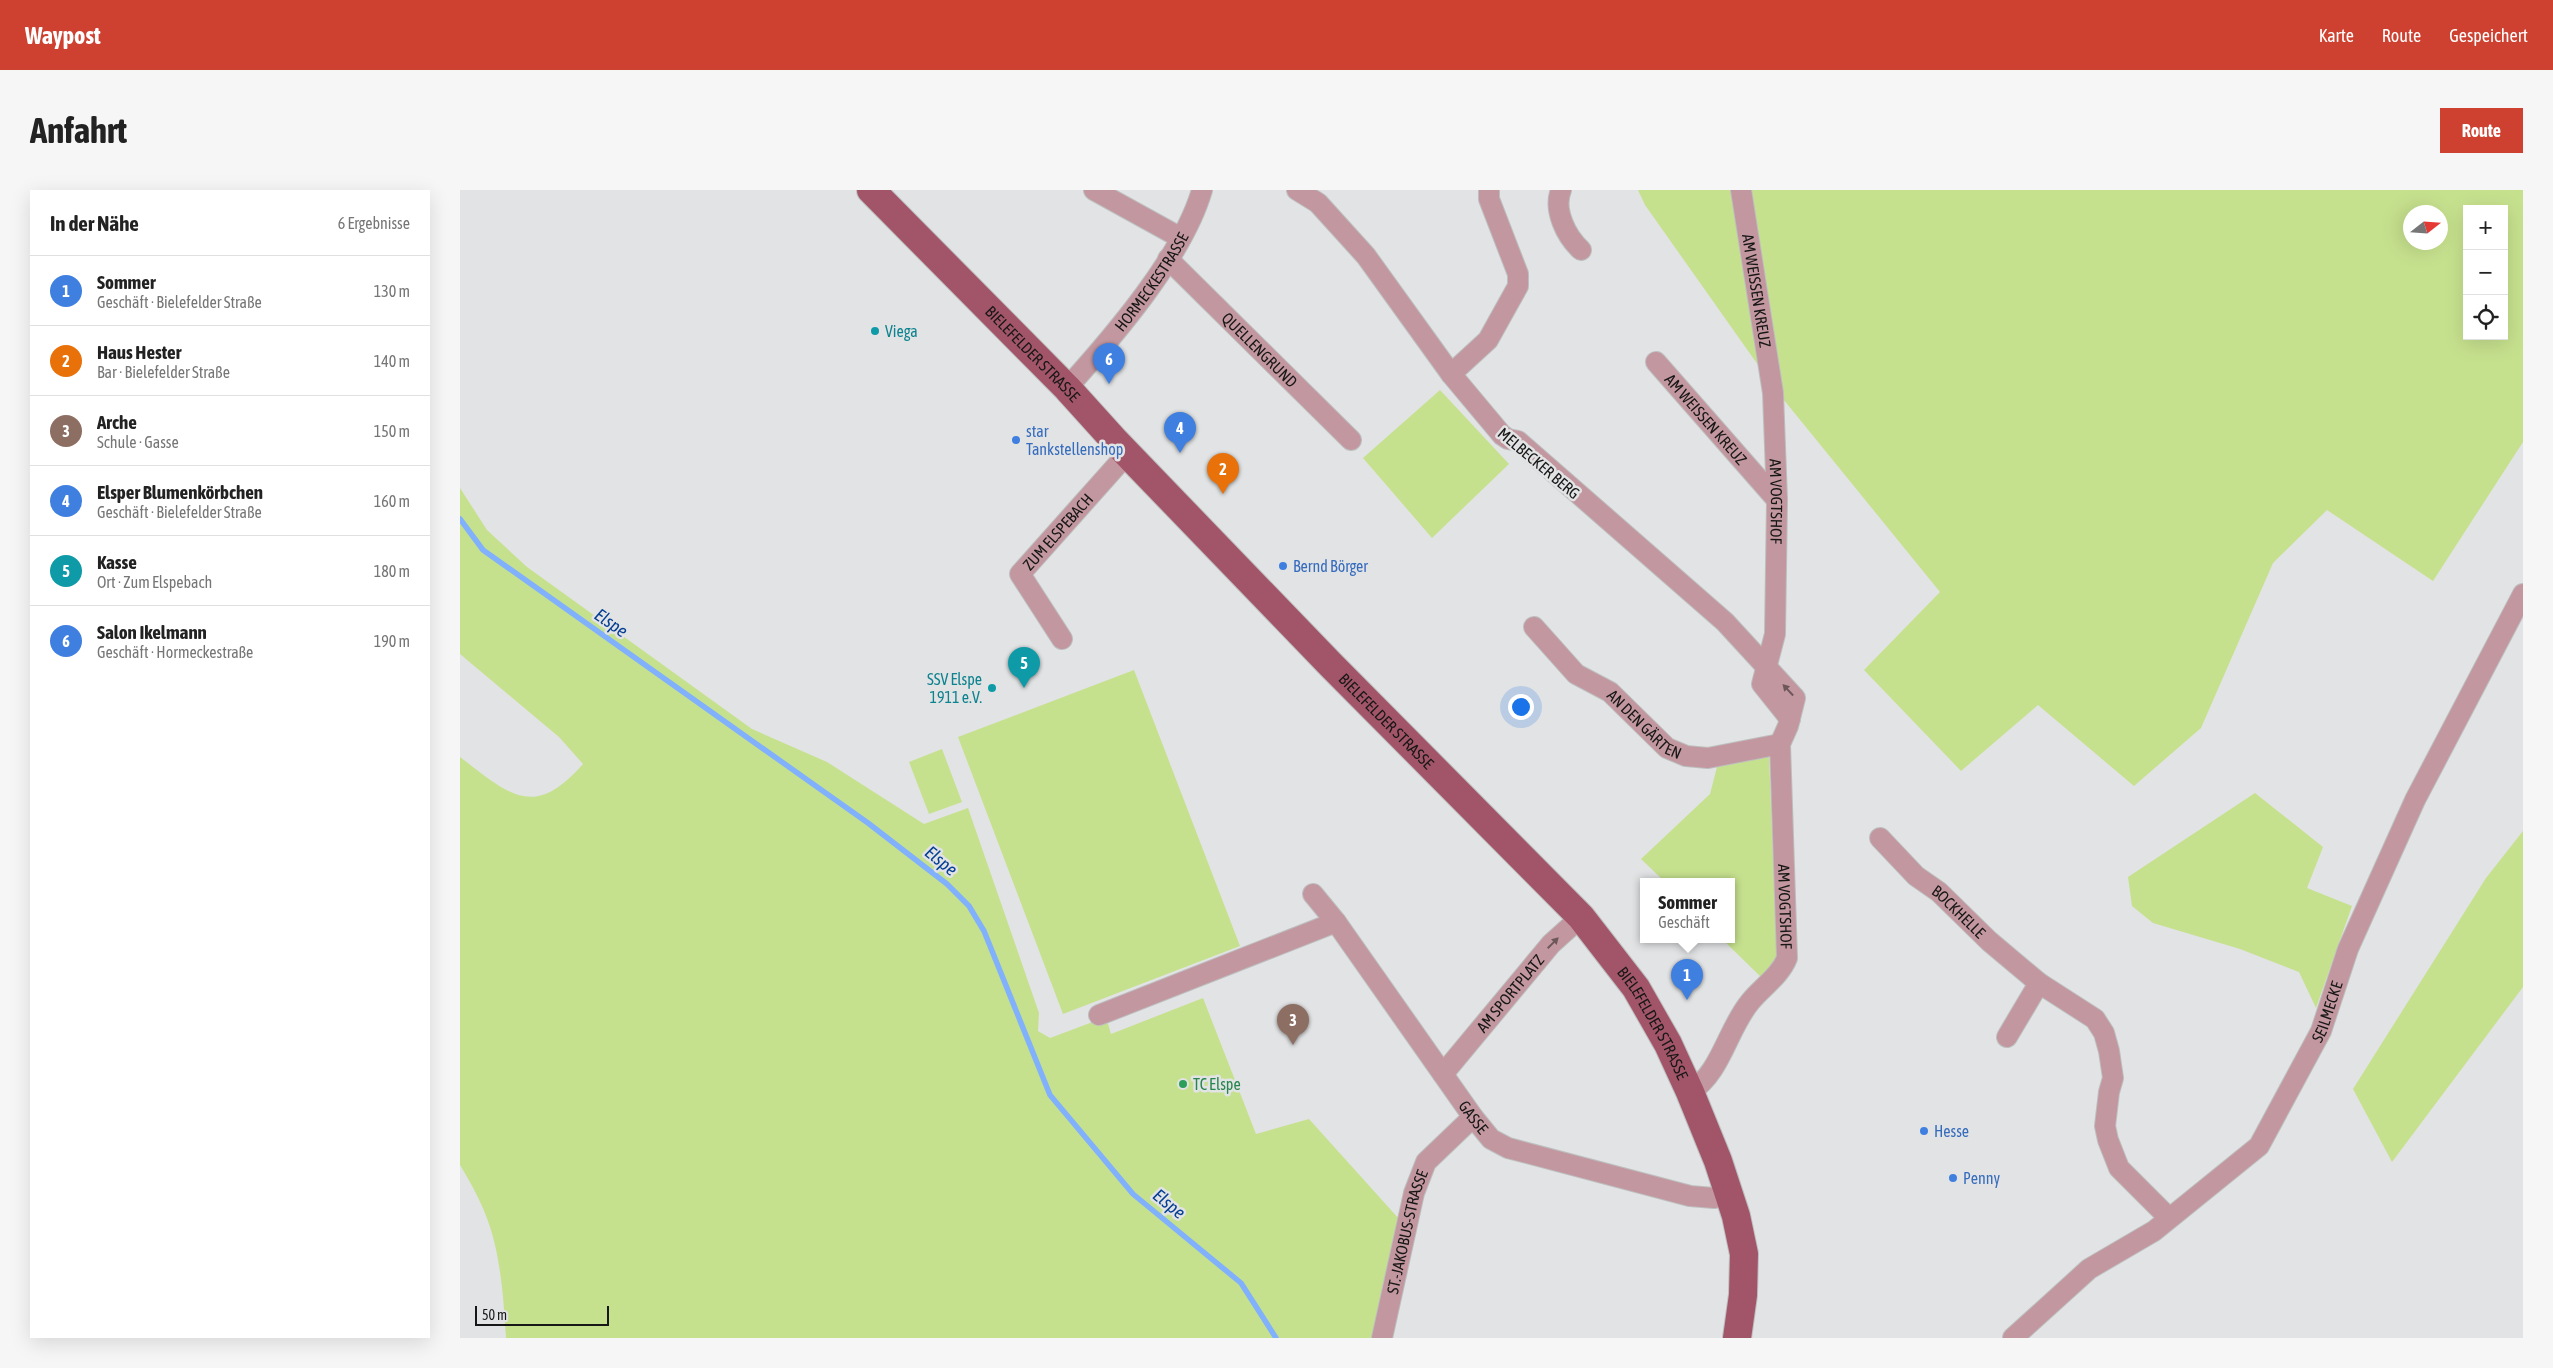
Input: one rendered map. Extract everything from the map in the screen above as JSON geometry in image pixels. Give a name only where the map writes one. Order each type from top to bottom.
[{"type":"main road","name":"BIELEFELDER STRASSE","points":[[871,190],[1067,388],[1127,454],[1331,666],[1581,917],[1636,988],[1668,1044],[1690,1092],[1729,1194],[1740,1230],[1744,1254],[1743,1295],[1737,1338]]},
{"type":"street","points":[[1094,190],[1181,238]]},
{"type":"street","name":"HORMECKESTRASSE","points":[[1067,388],[1118,327],[1168,259],[1181,238],[1202,190]]},
{"type":"street","name":"MELBECKER BERG","points":[[1297,190],[1318,203],[1366,256],[1450,374],[1502,435],[1508,439],[1518,441],[1688,588],[1725,622],[1767,667]]},
{"type":"street","points":[[1450,374],[1488,340],[1518,286],[1518,274],[1489,199],[1489,190]]},
{"type":"street","points":[[1561,190],[1558,211],[1572,243],[1581,250]]},
{"type":"street","name":"AM WEISSEN KREUZ","points":[[1741,190],[1773,393]]},
{"type":"street","name":"QUELLENGRUND","points":[[1168,259],[1351,440]]},
{"type":"street","name":"AM WEISSEN KREUZ","points":[[1656,362],[1777,500]]},
{"type":"street","name":"AM VOGTSHOF","points":[[1690,1092],[1708,1078],[1748,1004],[1784,968],[1787,958],[1780,744],[1790,719],[1795,698],[1767,667],[1776,634],[1777,500],[1773,393]]},
{"type":"street","name":"ZUM ELSPEBACH","points":[[1062,639],[1020,574],[1127,454]]},
{"type":"street","name":"SEILMECKE","points":[[2013,1338],[2089,1269],[2154,1230],[2258,1146],[2321,1031],[2348,949],[2415,800],[2523,594]]},
{"type":"street","name":"AN DEN GÄRTEN","points":[[1534,627],[1576,674],[1610,692],[1666,748],[1686,756],[1708,758],[1780,744]]},
{"type":"street","name":"BOCKHELLE","points":[[1880,838],[1916,876],[1939,892],[1989,941],[2039,983],[2085,1010],[2095,1019],[2100,1026],[2109,1051],[2113,1078],[2109,1092],[2105,1126],[2108,1140],[2120,1168],[2169,1218]]},
{"type":"street","name":"GASSE","points":[[1313,894],[1336,922],[1473,1117],[1491,1139],[1508,1148],[1690,1196],[1714,1198],[1729,1194]]},
{"type":"street","name":"AM SPORTPLATZ","points":[[1443,1074],[1525,974],[1552,944],[1581,917]]},
{"type":"street","points":[[1099,1015],[1336,922]]},
{"type":"street","points":[[2007,1037],[2039,983]]},
{"type":"street","name":"ST.-JAKOBUS-STRASSE","points":[[1382,1338],[1414,1193],[1422,1171],[1432,1155],[1473,1117]]},
{"type":"green space","points":[[1638,190],[2523,190],[2523,442],[2433,581],[2327,510],[2273,563],[2201,728],[2134,786],[2038,705],[1961,771],[1864,670],[1940,592],[1775,389],[1645,205]]},
{"type":"green space","points":[[1440,390],[1509,464],[1432,538],[1363,458]]},
{"type":"green space","points":[[460,488],[487,530],[527,567],[752,729],[827,762],[924,824],[968,808],[1039,1013],[1038,1031],[1050,1038],[1106,1017],[1111,1034],[1203,998],[1256,1134],[1309,1119],[1400,1220],[1376,1338],[506,1338],[501,1282],[494,1240],[481,1203],[460,1165],[460,757],[507,791],[521,796],[535,797],[550,792],[565,782],[583,764],[559,737],[460,654]]},
{"type":"green space","points":[[1134,670],[1240,946],[1063,1014],[958,737]]},
{"type":"green space","points":[[942,749],[962,802],[929,814],[909,762]]},
{"type":"green space","points":[[1769,755],[1777,964],[1762,978],[1726,943],[1735,943],[1735,878],[1661,878],[1641,859],[1710,794],[1717,767]]},
{"type":"green space","points":[[2255,793],[2323,847],[2307,888],[2352,906],[2316,1008],[2299,972],[2240,949],[2153,923],[2132,906],[2128,877]]},
{"type":"green space","points":[[2523,831],[2523,987],[2392,1162],[2353,1089],[2486,878]]},
{"type":"waterway","name":"Elspe","points":[[460,519],[483,550],[868,823],[947,884],[969,906],[984,931],[1050,1095],[1133,1194],[1241,1283],[1276,1338]]},
{"type":"place","name":"Viega","points":[[875,331]]},
{"type":"place","name":"Salon Ikelmann","points":[[1109,384]]},
{"type":"place","name":"star Tankstellenshop","points":[[1016,440]]},
{"type":"place","name":"Elsper Blumenkörbchen","points":[[1180,453]]},
{"type":"place","name":"Haus Hester","points":[[1223,494]]},
{"type":"place","name":"Bernd Börger","points":[[1283,566]]},
{"type":"place","name":"SSV Elspe 1911 e.V.","points":[[992,688]]},
{"type":"place","name":"Kasse","points":[[1024,688]]},
{"type":"place","name":"Sommer","points":[[1687,1000]]},
{"type":"place","name":"Arche","points":[[1293,1045]]},
{"type":"place","name":"TC Elspe","points":[[1183,1084]]},
{"type":"place","name":"Hesse","points":[[1924,1131]]},
{"type":"place","name":"Penny","points":[[1953,1178]]}]
